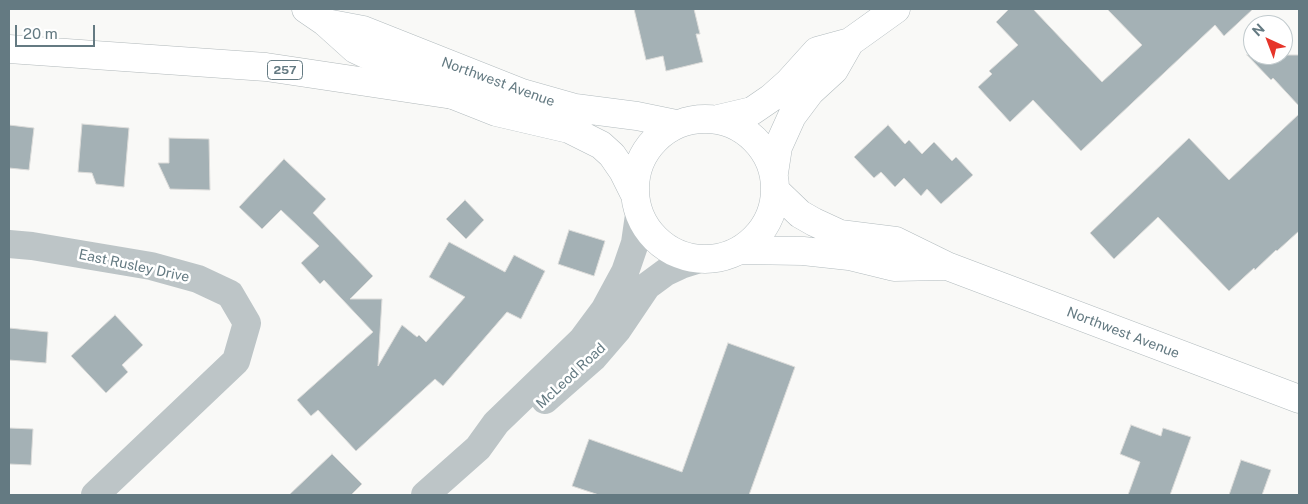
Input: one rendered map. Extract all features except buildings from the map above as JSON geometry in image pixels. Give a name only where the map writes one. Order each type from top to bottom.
[{"type":"main road","points":[[850,42],[834,70],[810,92],[792,116],[778,148],[772,211],[756,238],[730,255],[700,259],[684,256],[666,248],[650,233],[637,204],[635,179],[638,167],[652,142],[676,124],[696,119],[718,119],[752,111],[789,82],[816,51],[850,42],[896,9]]},
{"type":"main road","name":"Northwest Avenue","points":[[315,16],[355,49],[453,95],[496,112],[569,129],[601,146],[612,155],[624,172],[637,204]]},
{"type":"main road","name":"Northwest Avenue","points":[[315,16],[363,30],[531,96],[575,108],[637,116],[676,124]]},
{"type":"main road","name":"257","points":[[9,49],[266,67],[453,95]]},
{"type":"main road","points":[[718,119],[740,127],[757,141],[767,154],[775,182]]},
{"type":"main road","name":"Northwest Avenue","points":[[775,182],[800,214],[840,234],[896,241],[947,266],[1299,399]]},
{"type":"main road","name":"Northwest Avenue","points":[[740,250],[803,251],[849,256],[894,267],[947,266]]},
{"type":"street","name":"McLeod Road","points":[[425,495],[478,448],[496,424],[582,340],[605,309],[625,272],[634,243],[637,204]]},
{"type":"street","name":"East Rusley Drive","points":[[9,244],[32,246],[151,266],[198,279],[230,294],[246,323],[236,361],[95,495]]},
{"type":"street","name":"McLeod Road","points":[[478,448],[508,433],[592,358],[618,329],[647,286],[681,264],[700,259]]}]
